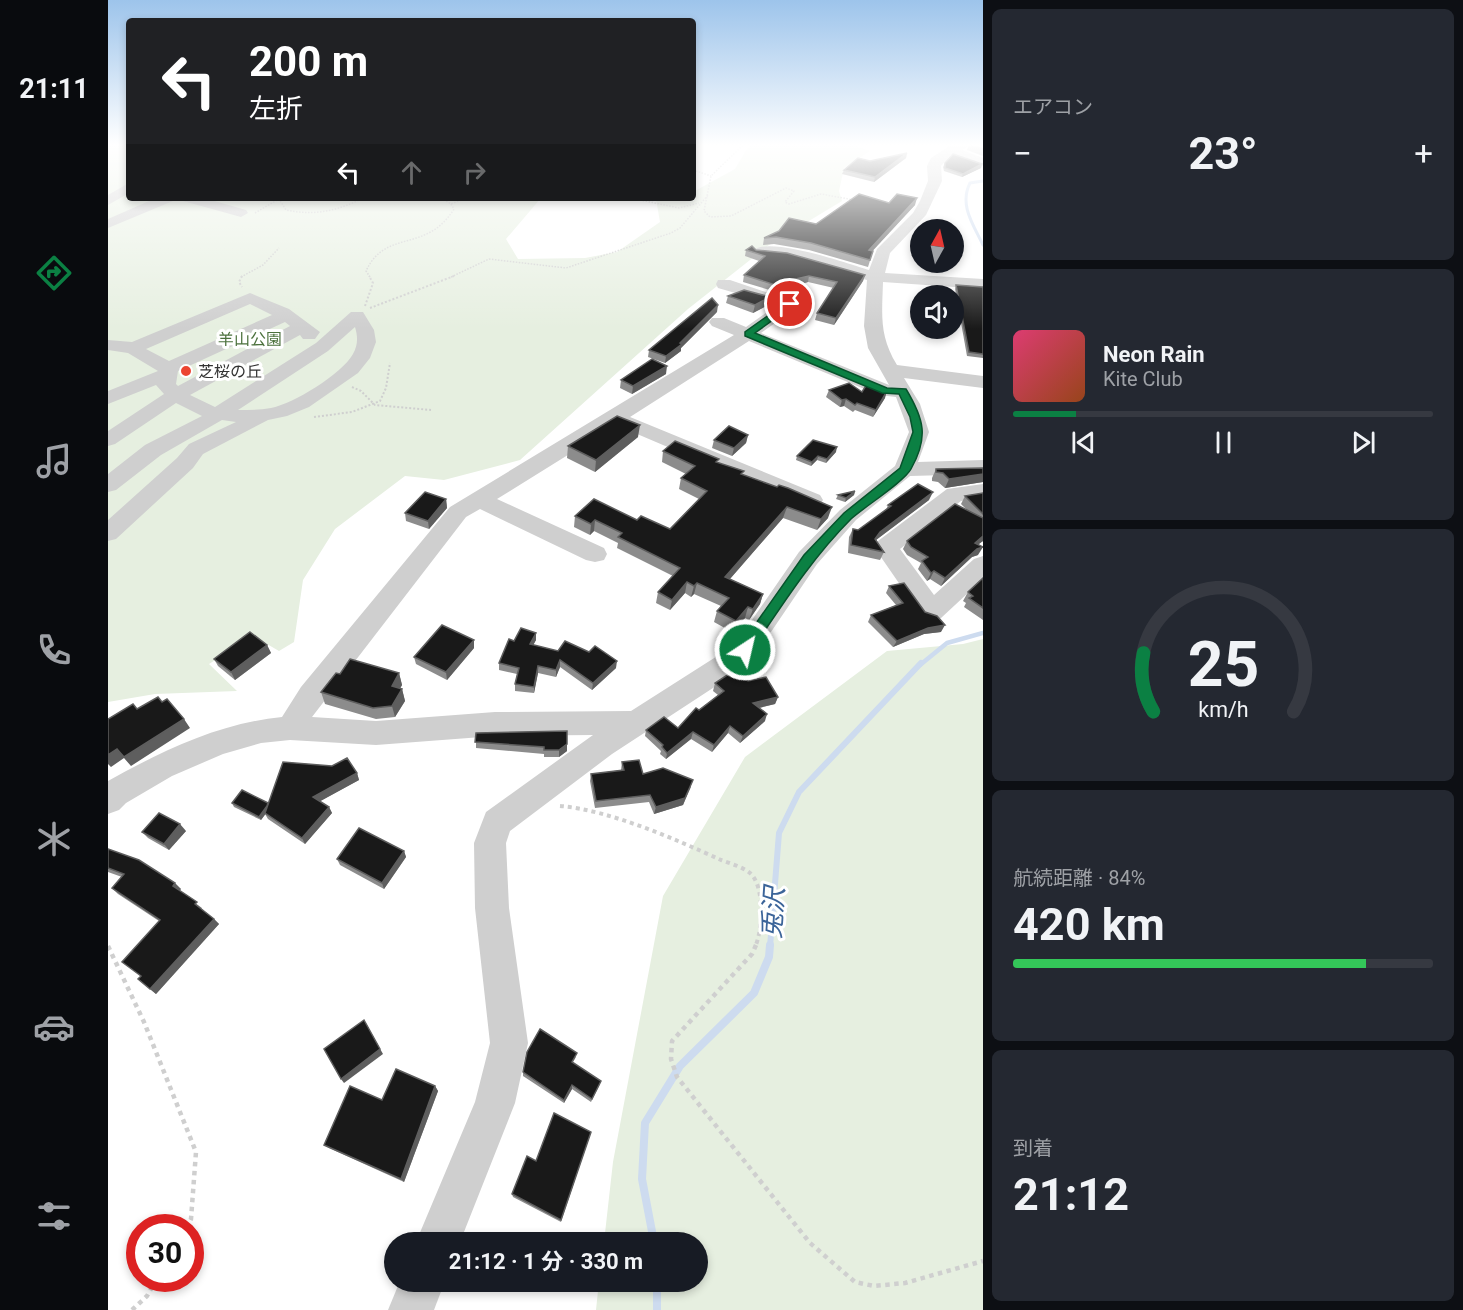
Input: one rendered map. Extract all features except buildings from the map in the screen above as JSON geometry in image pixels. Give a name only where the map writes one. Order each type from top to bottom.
[{"type":"street","points":[[108,224],[149,206]]},
{"type":"street","points":[[216,206],[246,215]]},
{"type":"street","points":[[442,1232],[495,1103],[509,1043],[492,908],[490,843],[497,822],[522,802],[745,650],[808,558],[848,515],[905,470],[919,432],[915,417],[902,391],[877,348],[873,326],[875,277],[883,252],[919,215],[923,206]]},
{"type":"street","points":[[762,251],[787,252],[875,277],[983,284]]},
{"type":"street","points":[[290,728],[312,695],[421,555],[458,512],[748,334],[796,297],[724,284]]},
{"type":"street","points":[[108,345],[134,348],[250,298],[283,313],[303,326],[311,332],[304,341],[322,347]]},
{"type":"street","points":[[108,399],[278,319],[283,313]]},
{"type":"street","points":[[108,484],[117,468],[207,421],[213,415],[230,408],[284,370],[322,347],[357,316],[366,329],[366,346],[350,370],[305,400],[273,413],[213,415],[175,395],[166,385],[169,371]]},
{"type":"street","points":[[718,321],[886,391],[902,391]]},
{"type":"street","points":[[108,440],[175,395],[303,326]]},
{"type":"street","points":[[134,348],[138,354],[169,371]]},
{"type":"street","points":[[890,370],[983,382]]},
{"type":"street","points":[[108,533],[185,463],[196,449],[260,419],[262,414]]},
{"type":"street","points":[[614,417],[848,515]]},
{"type":"street","points":[[905,470],[975,467],[983,483]]},
{"type":"street","points":[[108,490],[146,500]]},
{"type":"street","points":[[983,491],[955,494],[886,547],[932,611],[983,565]]},
{"type":"street","points":[[478,499],[595,554]]},
{"type":"street","points":[[110,795],[161,767],[217,743],[261,731],[290,728],[376,733],[495,724],[638,723]]},
{"type":"street","points":[[411,1310],[418,1292]]},
{"type":"path","points":[[246,215],[265,206]]},
{"type":"path","points":[[284,206],[286,210],[312,213],[347,206]]},
{"type":"path","points":[[453,206],[454,209],[440,228],[426,236],[387,247],[370,258],[366,271],[373,283],[363,311],[411,291],[432,286],[489,259],[554,268],[579,265],[671,233],[680,228],[698,206]]},
{"type":"path","points":[[670,206],[679,208],[687,206]]},
{"type":"path","points":[[707,206],[706,215],[717,220],[733,216],[752,206]]},
{"type":"path","points":[[250,298],[238,282],[241,276],[263,265],[279,248]]},
{"type":"path","points":[[375,405],[384,397],[390,363]]},
{"type":"path","points":[[336,381],[361,391],[375,405]]},
{"type":"path","points":[[314,417],[339,414],[375,405],[431,410]]},
{"type":"path","points":[[522,802],[582,808],[681,842],[749,872],[759,885],[760,935],[752,954],[672,1041],[671,1059],[677,1077],[810,1243],[831,1263],[860,1284],[892,1286],[983,1260]]},
{"type":"path","points":[[108,946],[161,1062],[196,1152],[191,1214]]},
{"type":"path","points":[[132,1310],[149,1292]]},
{"type":"green space","name":"羊山公園","points":[[108,206],[534,206],[506,239],[518,259],[585,258],[617,252],[660,222],[657,206],[833,206],[769,245],[688,309],[520,460],[444,480],[405,476],[335,529],[303,580],[294,642],[279,651],[253,636],[209,664],[237,691],[155,694],[108,702]]},
{"type":"green space","points":[[983,639],[983,1310],[596,1310],[598,1292],[708,1292],[708,1232],[605,1232],[613,1162],[663,896],[745,757],[887,651],[963,644]]},
{"type":"waterway","name":"兎沢","points":[[967,206],[983,245]]},
{"type":"waterway","name":"兎沢","points":[[920,665],[947,643],[983,633]]},
{"type":"waterway","name":"兎沢","points":[[770,947],[779,833],[799,792],[921,663]]},
{"type":"waterway","name":"兎沢","points":[[652,1232],[642,1179],[645,1123],[680,1066],[754,993],[769,957],[770,945]]},
{"type":"waterway","name":"兎沢","points":[[657,1292],[657,1310]]},
{"type":"place","name":"芝桜の丘","points":[[186,371]]},
{"type":"route","points":[[745,650],[808,558],[848,515],[905,470],[919,432],[910,404],[902,391],[886,391],[748,334],[790,304]]}]
